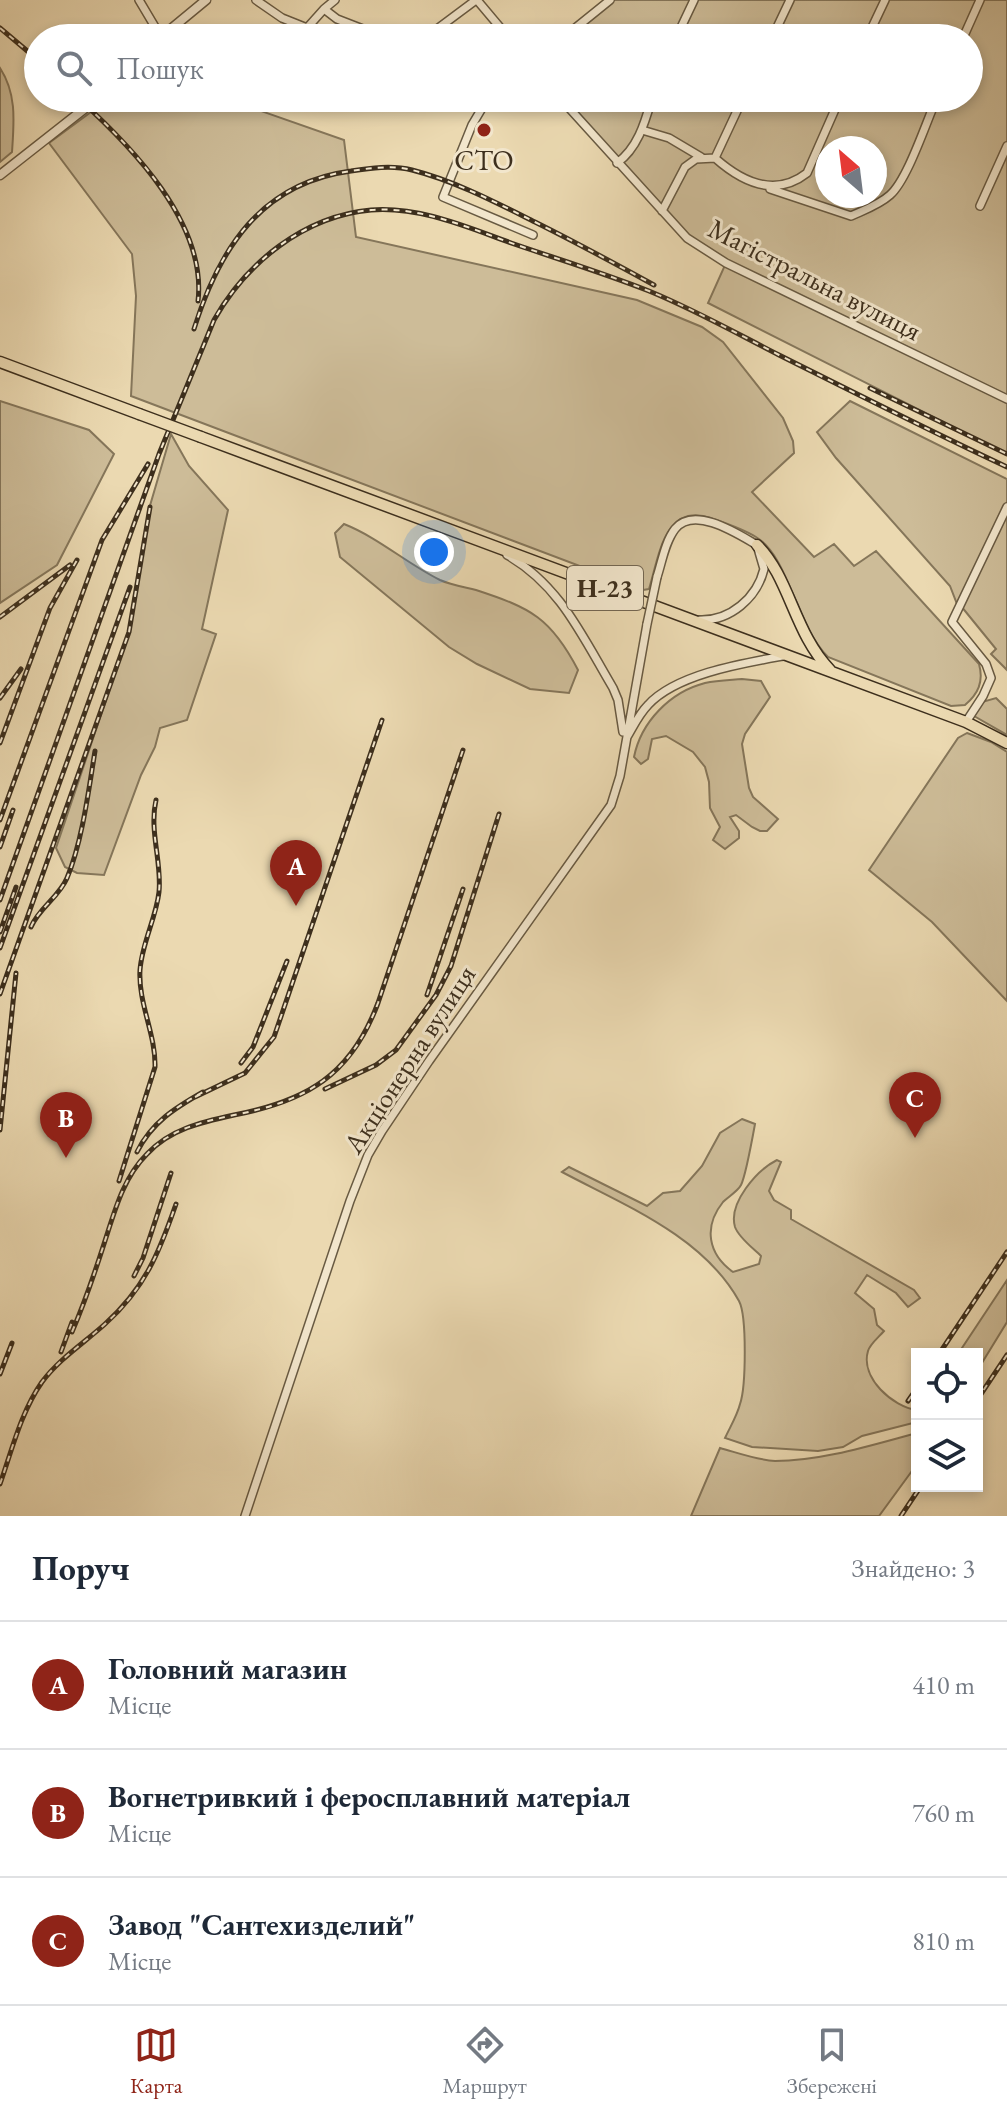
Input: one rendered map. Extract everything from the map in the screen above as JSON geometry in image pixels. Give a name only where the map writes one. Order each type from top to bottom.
[{"type":"main road","name":"Н-23","points":[[0,362],[966,722],[1007,743]]},
{"type":"main road","points":[[757,545],[769,558],[812,649],[834,674]]},
{"type":"street","points":[[139,0],[152,24]]},
{"type":"street","points":[[177,24],[206,0]]},
{"type":"street","points":[[256,0],[297,24]]},
{"type":"street","points":[[311,24],[335,0]]},
{"type":"street","points":[[444,24],[477,0],[497,24]]},
{"type":"street","points":[[580,24],[610,0]]},
{"type":"street","points":[[683,24],[694,0]]},
{"type":"street","points":[[779,24],[790,0]]},
{"type":"street","points":[[874,24],[885,0]]},
{"type":"street","points":[[969,24],[980,0]]},
{"type":"street","points":[[324,9],[350,24]]},
{"type":"street","points":[[0,175],[80,112]]},
{"type":"street","points":[[480,112],[443,197],[533,235]]},
{"type":"street","name":"Магістральна вулиця","points":[[572,112],[687,238],[726,263],[1007,399]]},
{"type":"street","points":[[617,163],[627,156],[642,130],[648,112]]},
{"type":"street","points":[[715,158],[736,112]]},
{"type":"street","points":[[763,186],[774,188],[786,185],[807,173],[834,112]]},
{"type":"street","points":[[662,211],[685,167],[696,159],[715,158],[730,172],[851,216],[891,194],[902,178],[931,112]]},
{"type":"street","points":[[642,130],[669,138],[704,158]]},
{"type":"street","points":[[980,206],[1007,146]]},
{"type":"street","points":[[966,722],[991,678],[986,664],[952,622],[1007,507]]},
{"type":"street","name":"Акціонерна вулиця","points":[[245,1516],[368,1155],[429,1061],[606,815],[620,776],[647,624],[657,577],[671,536],[684,522],[701,520],[757,545]]},
{"type":"street","points":[[690,620],[706,621],[723,617],[749,599],[762,579],[764,569],[757,545]]},
{"type":"street","points":[[492,546],[538,574],[563,606],[613,688],[621,713],[624,743]]},
{"type":"street","points":[[624,743],[647,705],[659,695],[694,679],[740,664],[783,656]]},
{"type":"shaded area","points":[[610,0],[1007,0],[1007,454],[708,303],[726,263],[687,238],[573,112],[983,112],[983,24],[580,24]]},
{"type":"shaded area","points":[[0,68],[12,98],[14,119],[12,152],[0,162]]},
{"type":"shaded area","points":[[91,112],[264,112],[344,140],[356,237],[637,300],[702,327],[723,342],[783,418],[793,441],[794,453],[752,492],[814,557],[834,544],[854,566],[876,551],[979,664],[979,687],[965,705],[951,706],[828,657],[808,628],[785,575],[767,547],[751,534],[711,518],[695,515],[673,525],[661,548],[649,589],[643,590],[131,396],[136,296],[132,254],[49,143]]},
{"type":"shaded area","points":[[0,401],[89,430],[114,454],[57,565],[0,603]]},
{"type":"shaded area","points":[[850,401],[1007,479],[1007,503],[957,604],[950,586],[836,458],[817,432]]},
{"type":"shaded area","points":[[171,434],[189,466],[228,510],[202,629],[216,634],[187,720],[160,728],[104,875],[77,873],[65,867],[56,848],[129,632],[149,509]]},
{"type":"shaded area","points":[[1007,507],[1007,670],[991,654],[996,649],[961,606]]},
{"type":"shaded area","points":[[344,524],[440,580],[495,596],[538,617],[558,638],[578,670],[569,693],[530,689],[449,647],[340,557],[335,533]]},
{"type":"shaded area","points":[[742,679],[761,681],[770,697],[745,734],[742,744],[753,797],[778,819],[767,831],[760,831],[736,815],[730,817],[739,831],[739,838],[725,849],[713,840],[720,827],[710,808],[705,767],[693,752],[666,736],[652,739],[648,759],[641,764],[634,757],[650,721],[680,693],[705,683]]},
{"type":"shaded area","points":[[996,698],[1007,709],[1007,735],[974,716],[982,702]]},
{"type":"shaded area","points":[[967,733],[1007,752],[1007,1001],[932,922],[869,870],[958,738]]},
{"type":"shaded area","points":[[742,1119],[755,1124],[741,1185],[717,1211],[711,1230],[711,1240],[718,1257],[733,1272],[759,1264],[761,1256],[737,1231],[734,1218],[746,1188],[777,1160],[781,1162],[769,1191],[774,1200],[791,1210],[791,1219],[914,1290],[920,1298],[908,1307],[896,1293],[867,1275],[855,1293],[874,1309],[877,1325],[884,1331],[868,1351],[869,1371],[880,1390],[911,1409],[911,1424],[862,1436],[843,1447],[818,1451],[752,1447],[725,1438],[739,1408],[744,1383],[745,1352],[739,1301],[724,1278],[684,1240],[636,1210],[562,1172],[569,1167],[647,1206],[663,1193],[680,1191],[702,1166],[720,1133]]},
{"type":"shaded area","points":[[1007,1280],[1007,1322],[983,1361],[983,1348],[962,1348]]},
{"type":"shaded area","points":[[911,1435],[911,1472],[879,1516],[691,1516],[720,1448],[775,1461],[847,1452]]},
{"type":"railway","points":[[0,28],[24,48]]},
{"type":"railway","points":[[92,112],[142,163],[178,215],[198,272],[198,301]]},
{"type":"railway","points":[[194,329],[216,272],[248,224],[268,205],[319,178],[373,168],[412,170],[459,186],[654,285]]},
{"type":"railway","points":[[0,900],[159,454],[214,320],[227,299],[260,262],[300,232],[323,222],[371,210],[427,215],[616,279],[682,306],[1007,467]]},
{"type":"railway","points":[[870,388],[1007,454]]},
{"type":"railway","points":[[0,820],[102,540],[148,464]]},
{"type":"railway","points":[[0,994],[129,632],[150,507]]},
{"type":"railway","points":[[0,743],[50,608],[77,560]]},
{"type":"railway","points":[[0,617],[70,565]]},
{"type":"railway","points":[[0,948],[130,587]]},
{"type":"railway","points":[[0,698],[21,669]]},
{"type":"railway","points":[[195,1097],[245,1073],[274,1037],[382,720]]},
{"type":"railway","points":[[72,1332],[120,1198],[131,1174],[147,1154],[166,1138],[187,1128],[284,1102],[305,1092],[323,1081],[354,1049],[378,1003],[463,750]]},
{"type":"railway","points":[[31,927],[63,885],[72,864],[95,751]]},
{"type":"railway","points":[[119,1181],[155,1067],[140,970],[159,892],[154,823],[156,800]]},
{"type":"railway","points":[[0,847],[13,810]]},
{"type":"railway","points":[[325,1089],[376,1065],[396,1050],[436,995],[451,966],[499,814]]},
{"type":"railway","points":[[0,932],[16,887]]},
{"type":"railway","points":[[427,995],[463,889]]},
{"type":"railway","points":[[241,1063],[253,1047],[287,961]]},
{"type":"railway","points":[[0,1130],[16,973]]},
{"type":"railway","points":[[137,1152],[157,1124],[203,1092]]},
{"type":"railway","points":[[134,1276],[171,1173]]},
{"type":"railway","points":[[0,1484],[28,1406],[42,1382],[131,1297],[157,1254],[176,1204]]},
{"type":"railway","points":[[943,1348],[1007,1252]]},
{"type":"railway","points":[[61,1352],[72,1322]]},
{"type":"railway","points":[[0,1374],[12,1343]]},
{"type":"railway","points":[[983,1391],[1007,1355]]},
{"type":"railway","points":[[908,1401],[911,1397]]},
{"type":"railway","points":[[901,1516],[917,1492]]},
{"type":"place","name":"СТО","points":[[484,130]]},
{"type":"place","name":"Головний магазин","points":[[296,906]]},
{"type":"place","name":"Завод \"Сантехизделий\"","points":[[915,1138]]},
{"type":"place","name":"Вогнетривкий і феросплавний матеріал","points":[[66,1158]]}]
